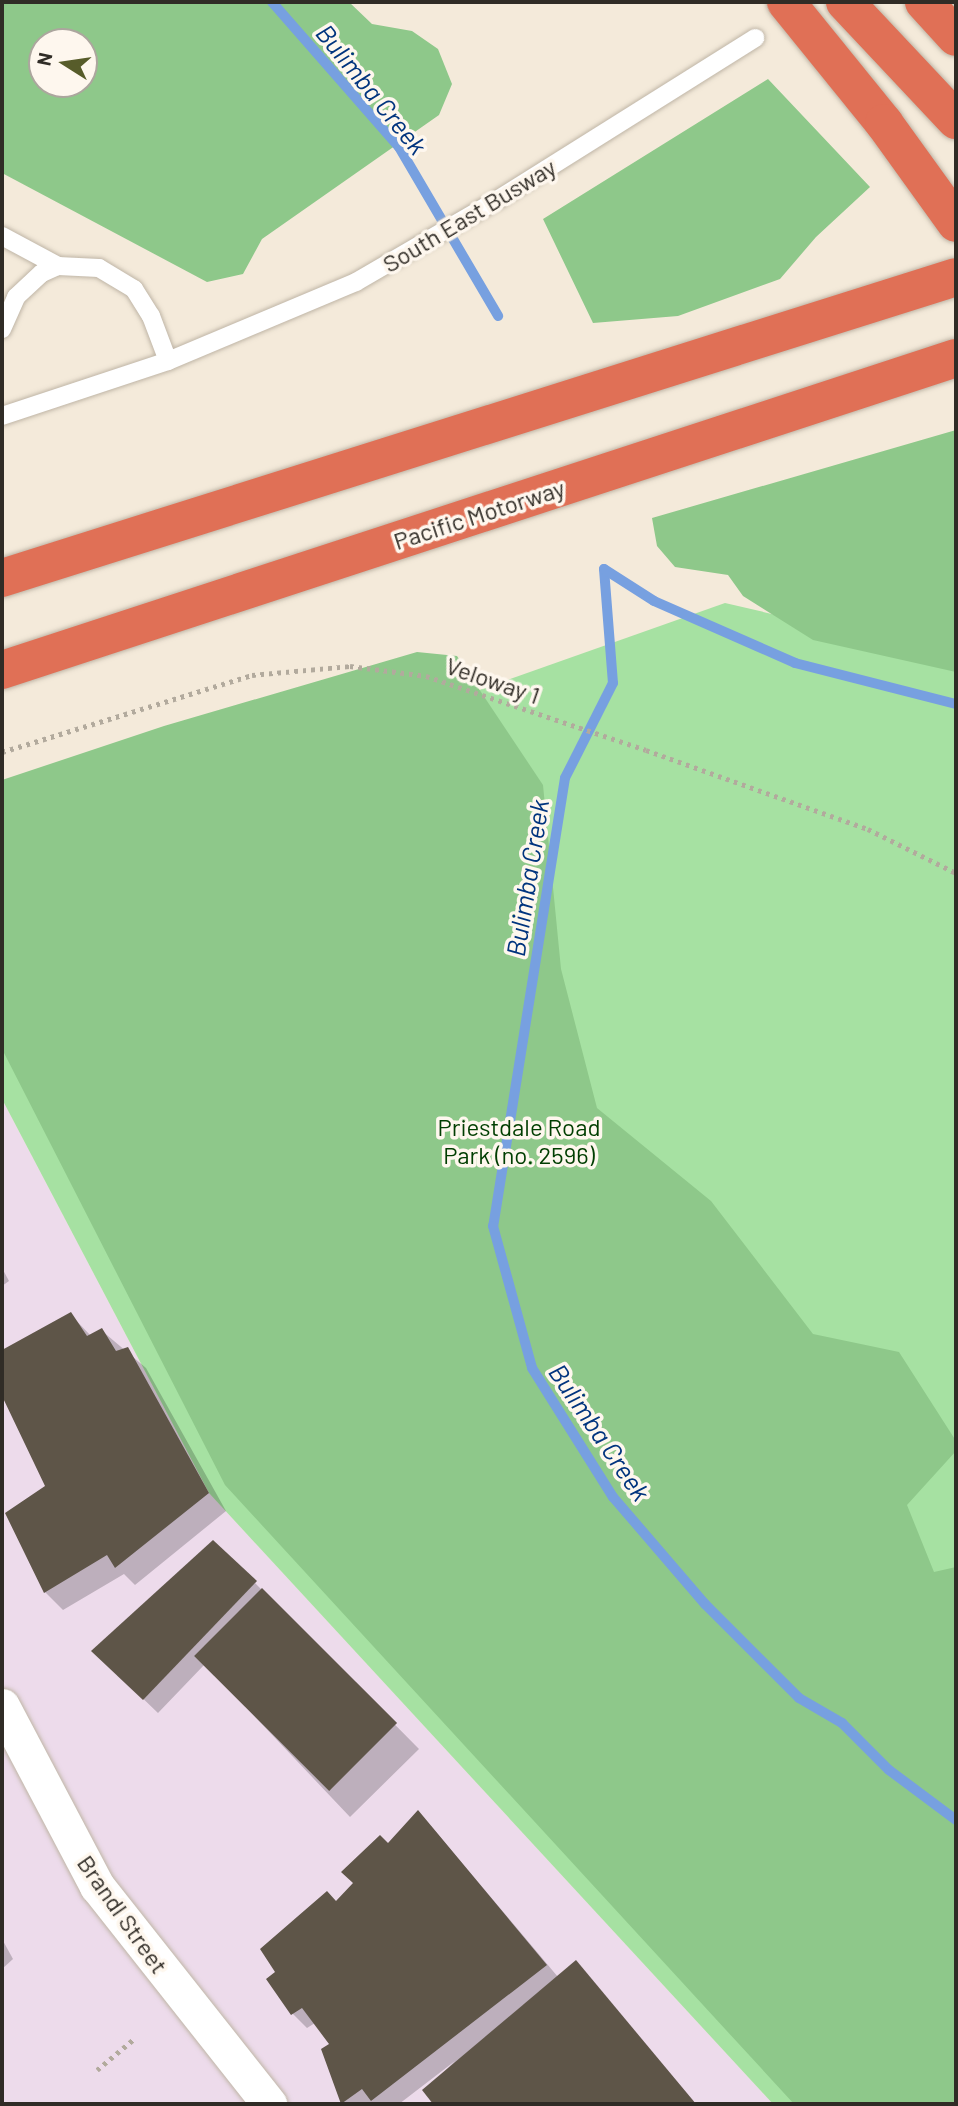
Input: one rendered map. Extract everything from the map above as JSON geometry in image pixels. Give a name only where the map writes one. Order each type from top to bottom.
[{"type":"highway","points":[[786,2],[884,123],[956,223]]},
{"type":"highway","points":[[845,2],[956,120]]},
{"type":"highway","points":[[2,578],[956,277]]},
{"type":"highway","name":"Pacific Motorway","points":[[2,670],[956,358]]},
{"type":"street","name":"Brandl Street","points":[[2,1706],[97,1886],[270,2104]]},
{"type":"lane","name":"South East Busway","points":[[2,416],[168,361],[356,282],[497,200],[755,38]]},
{"type":"lane","points":[[2,236],[58,266],[99,268],[134,289],[151,316],[168,361]]},
{"type":"lane","points":[[2,329],[27,284],[58,266]]},
{"type":"path","name":"Veloway 1","points":[[2,752],[252,675],[338,667],[426,676],[868,829],[956,873]]},
{"type":"path","points":[[97,2070],[135,2038]]},
{"type":"shaded area","points":[[2,1099],[209,1493],[773,2104],[2,2104]]},
{"type":"green space","points":[[2,2],[349,2],[372,24],[412,31],[438,49],[452,84],[439,115],[262,239],[243,274],[207,282],[2,173]]},
{"type":"green space","points":[[768,79],[870,187],[816,237],[780,279],[678,316],[593,323],[543,219]]},
{"type":"green space","points":[[956,430],[956,672],[813,640],[743,596],[728,575],[675,567],[657,546],[652,518]]},
{"type":"green space","name":"Priestdale Road Park (no. 2596)","points":[[725,603],[956,657],[956,2104],[773,2104],[209,1493],[2,1099],[2,859]]},
{"type":"green space","name":"Priestdale Road Park (no. 2596)","points":[[417,652],[457,656],[543,785],[561,969],[597,1108],[711,1201],[813,1334],[899,1352],[956,1441],[956,1451],[907,1505],[934,1572],[956,1567],[956,2104],[794,2104],[225,1485],[2,1049],[2,780],[164,726]]},
{"type":"building","points":[[71,1312],[87,1336],[102,1328],[116,1351],[128,1347],[209,1493],[115,1568],[107,1555],[44,1593],[5,1513],[45,1486],[2,1396],[2,1350]]},
{"type":"building","points":[[213,1540],[257,1581],[143,1700],[91,1651]]},
{"type":"building","points":[[262,1588],[397,1723],[329,1791],[194,1656]]},
{"type":"building","points":[[418,1810],[547,1965],[371,2101],[362,2089],[341,2104],[321,2049],[329,2044],[302,2008],[291,2015],[266,1979],[275,1972],[260,1949],[327,1891],[336,1901],[353,1883],[341,1872],[380,1835],[388,1843]]},
{"type":"building","points":[[576,1960],[696,2104],[433,2104],[422,2090]]},
{"type":"waterway","name":"Bulimba Creek","points":[[272,2],[399,147],[498,316]]},
{"type":"waterway","name":"Bulimba Creek","points":[[604,569],[613,683],[565,778],[493,1226],[532,1368],[613,1497],[705,1604],[799,1698],[842,1723],[889,1770],[956,1820]]},
{"type":"waterway","points":[[604,569],[654,601],[795,663],[956,704]]}]
